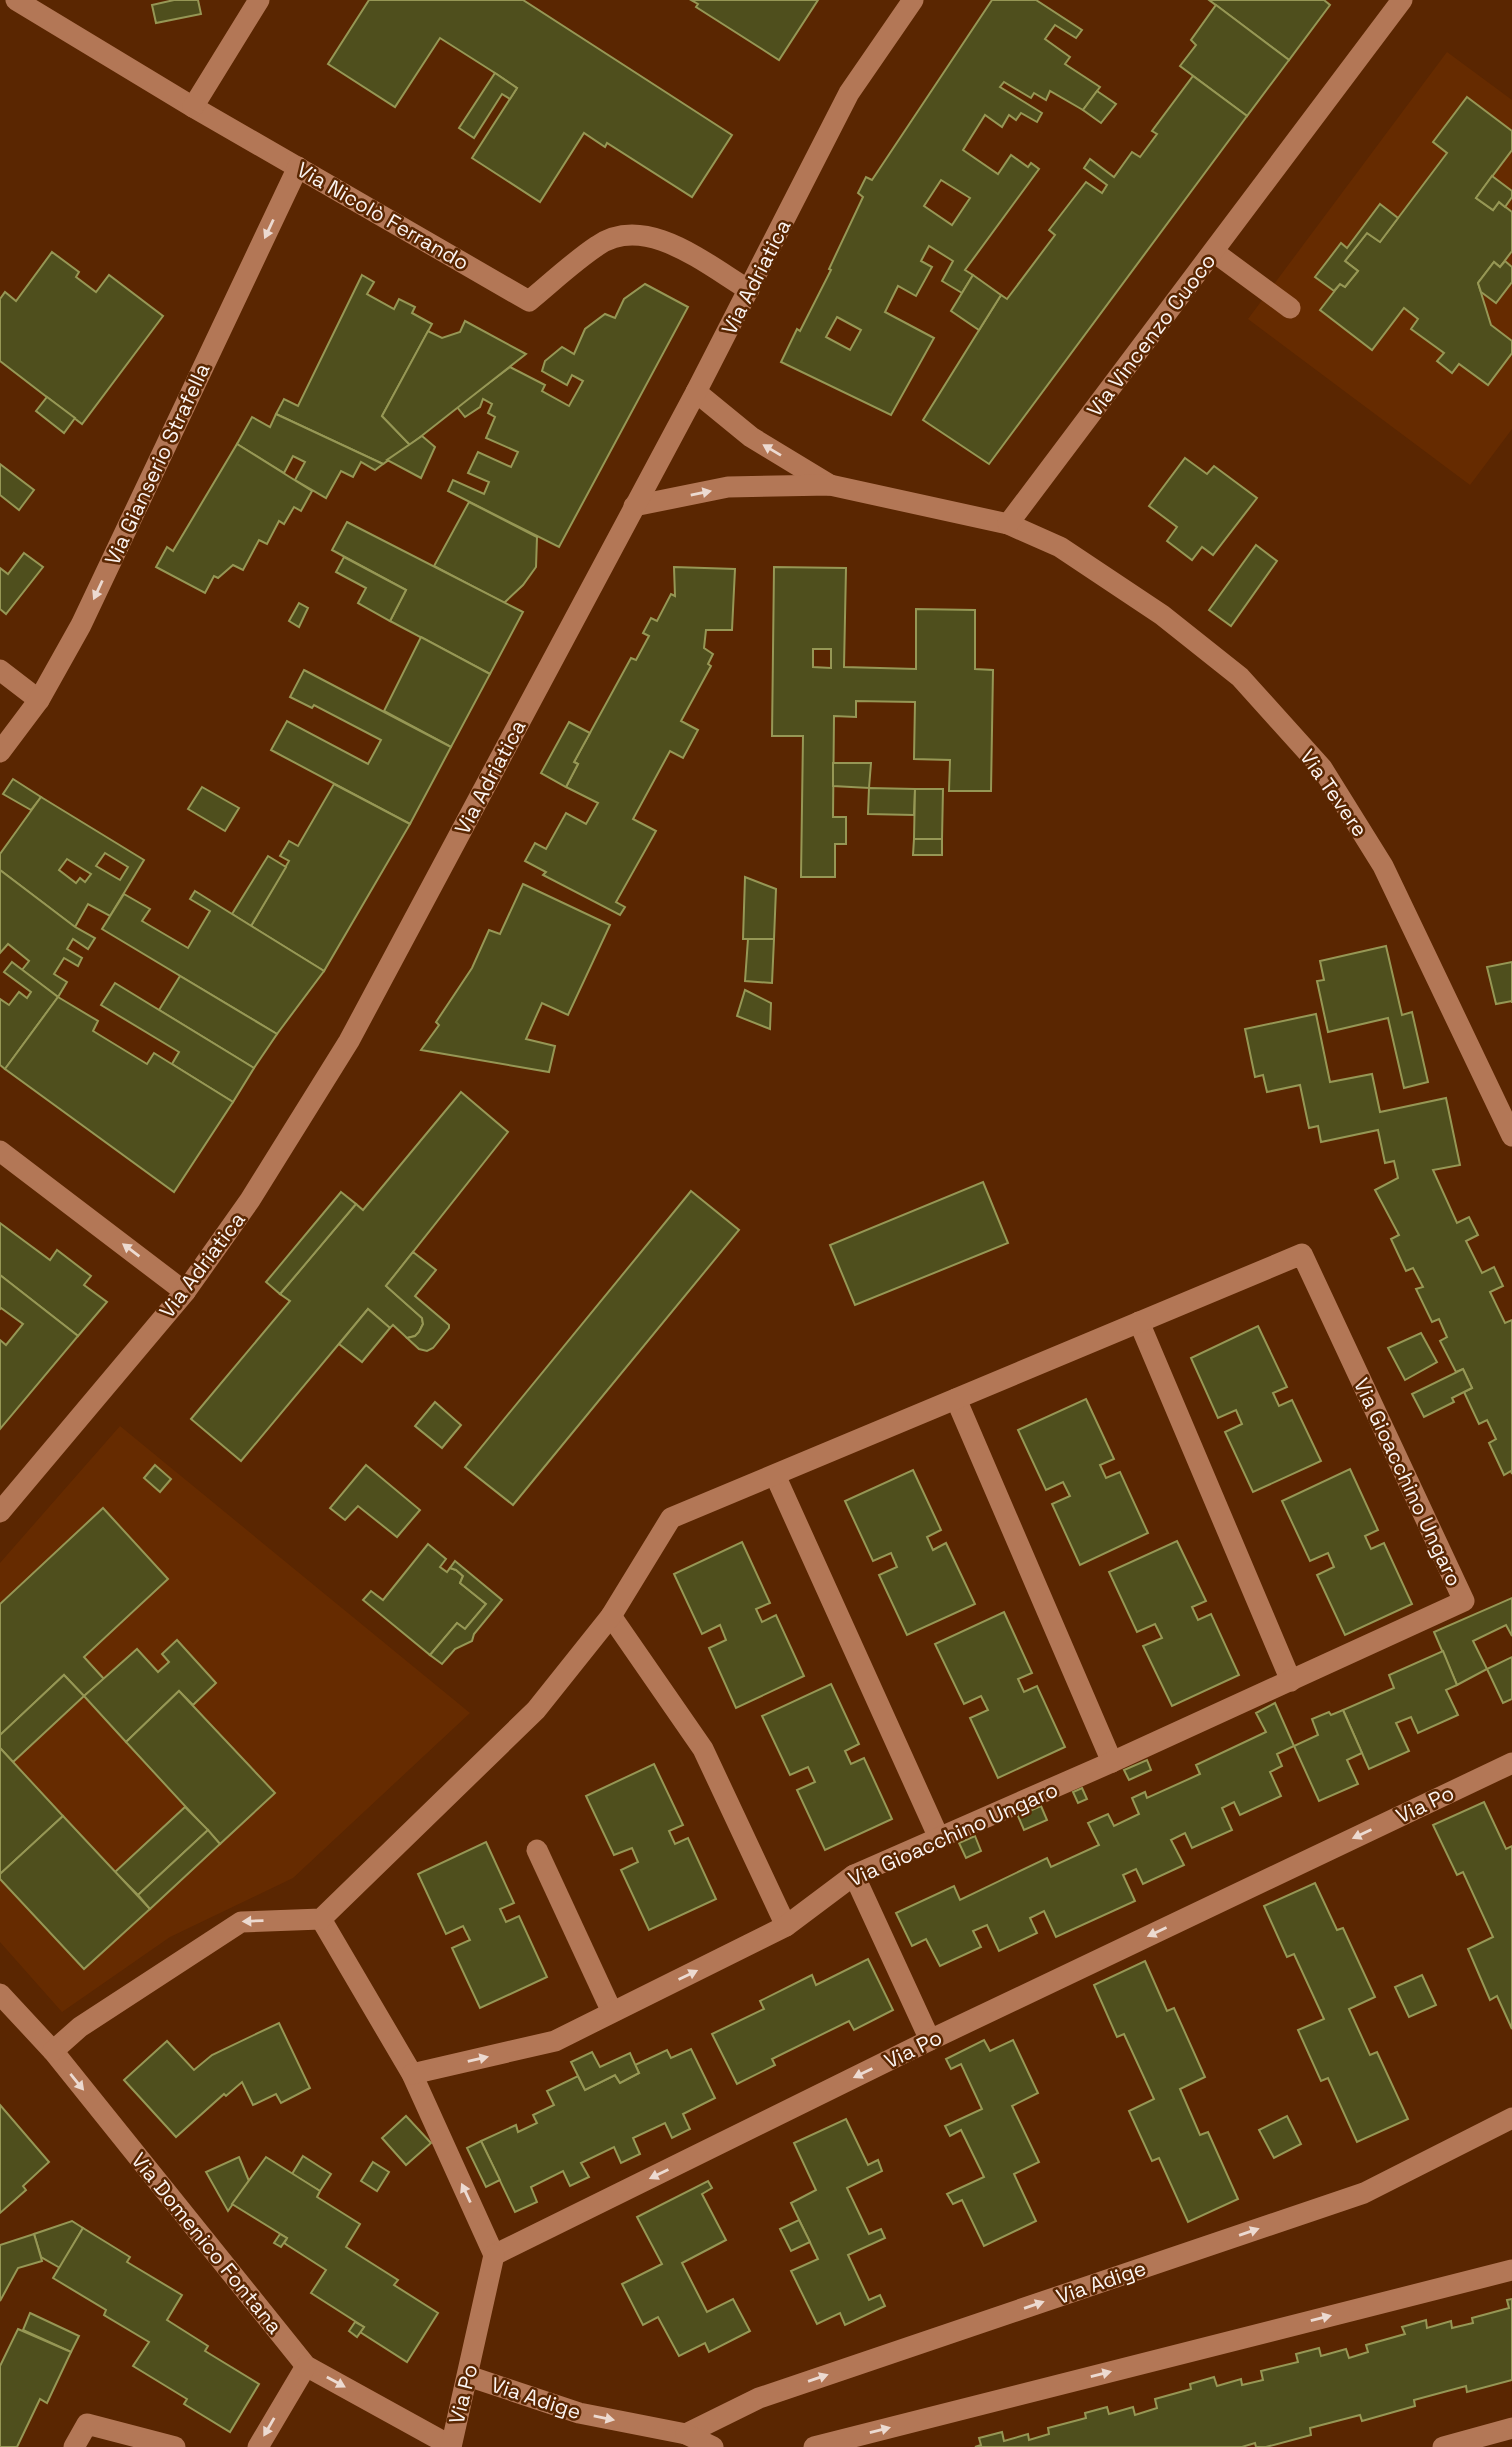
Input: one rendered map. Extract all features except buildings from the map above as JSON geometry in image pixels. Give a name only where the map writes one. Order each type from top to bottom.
[{"type":"street","name":"Via Nicolò Ferrando","points":[[16,0],[193,107],[529,301],[598,244],[624,233],[647,235],[672,244],[749,290]]},
{"type":"street","points":[[193,107],[259,0]]},
{"type":"street","name":"Via Adriatica","points":[[0,1511],[185,1292],[250,1200],[349,1041],[696,392],[849,93],[913,0]]},
{"type":"street","name":"Via Vincenzo Cuoco","points":[[1008,524],[1402,0]]},
{"type":"street","name":"Via Gianserio Strafella","points":[[0,752],[39,700],[81,625],[298,167]]},
{"type":"street","points":[[1214,252],[1290,308]]},
{"type":"street","points":[[696,392],[751,438],[830,485]]},
{"type":"street","points":[[634,506],[728,487],[830,485],[1008,524]]},
{"type":"street","name":"Via Tevere","points":[[1008,524],[1060,547],[1172,623],[1240,677],[1322,768],[1383,866],[1510,1128]]},
{"type":"street","points":[[0,670],[39,700]]},
{"type":"street","points":[[0,1151],[185,1292]]},
{"type":"street","name":"Via Gioacchino Ungaro","points":[[321,1919],[536,1710],[611,1616],[671,1518],[1302,1254],[1464,1601],[1112,1762],[854,1875],[786,1926],[555,2041],[411,2074]]},
{"type":"street","points":[[1139,1322],[1291,1681]]},
{"type":"street","points":[[956,1399],[1112,1762]]},
{"type":"street","points":[[775,1475],[940,1838]]},
{"type":"street","points":[[611,1616],[703,1749],[786,1926]]},
{"type":"street","name":"Via Po","points":[[451,2446],[494,2255],[930,2040],[1512,1763]]},
{"type":"street","points":[[537,1850],[612,2012]]},
{"type":"street","points":[[854,1875],[930,2040]]},
{"type":"street","points":[[53,2051],[80,2027],[241,1922],[321,1919],[411,2074],[494,2255]]},
{"type":"street","name":"Via Domenico Fontana","points":[[0,1994],[53,2051],[306,2366],[451,2446]]},
{"type":"street","name":"Via Adige","points":[[686,2434],[760,2398],[1364,2193],[1512,2118]]},
{"type":"street","points":[[814,2447],[1512,2270]]},
{"type":"street","points":[[258,2447],[306,2366]]},
{"type":"street","name":"Via Adige","points":[[468,2376],[579,2413],[686,2434],[713,2447]]},
{"type":"street","points":[[74,2447],[87,2424],[175,2447]]},
{"type":"street","points":[[1443,2447],[1512,2428]]},
{"type":"shaded area","points":[[1447,52],[1512,100],[1512,429],[1470,485],[1248,319]]},
{"type":"shaded area","points":[[120,1426],[470,1713],[293,1878],[170,1937],[62,2012],[0,1942],[0,1563]]}]
